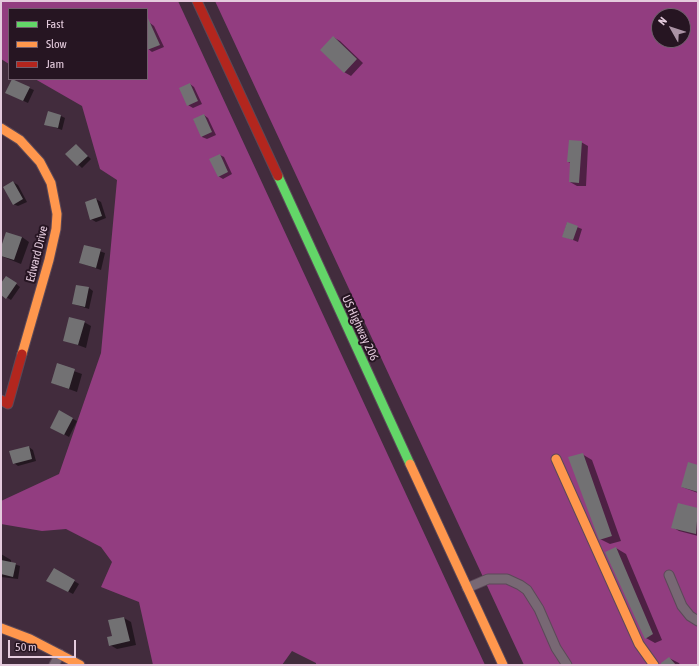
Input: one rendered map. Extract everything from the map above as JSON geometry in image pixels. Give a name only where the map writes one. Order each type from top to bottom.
[{"type":"main road","name":"US Highway 206","points":[[196,1],[503,665]]},
{"type":"main road","name":"Edward Drive","points":[[1,128],[20,140],[40,162],[51,183],[57,214],[52,248],[5,402]]},
{"type":"main road","points":[[556,458],[608,578],[639,644],[654,665]]},
{"type":"main road","points":[[1,628],[30,638],[80,665]]},
{"type":"street","points":[[670,575],[682,606],[690,616],[698,621]]},
{"type":"street","points":[[467,588],[480,581],[494,578],[507,579],[527,590],[539,609],[556,648],[567,665]]},
{"type":"street","points":[[54,665],[60,654]]},
{"type":"shaded area","points":[[1,1],[178,1],[485,665],[316,665],[316,663],[292,651],[282,665],[153,665],[139,602],[101,587],[112,562],[101,547],[66,529],[42,531],[1,524],[1,501],[59,474],[101,353],[117,180],[100,169],[82,106],[37,80],[148,80],[148,8],[8,8],[8,63],[1,59]]},
{"type":"shaded area","points":[[215,1],[698,1],[698,665],[524,665]]},
{"type":"building","points":[[148,18],[160,45],[148,50]]},
{"type":"building","points":[[333,36],[357,59],[344,73],[320,50]]},
{"type":"building","points":[[12,80],[30,87],[23,101],[5,93]]},
{"type":"building","points":[[190,83],[198,101],[187,106],[179,88]]},
{"type":"building","points":[[48,111],[61,115],[58,128],[44,125]]},
{"type":"building","points":[[204,114],[212,132],[201,137],[193,119]]},
{"type":"building","points":[[569,140],[582,141],[579,183],[569,182],[570,162],[567,162]]},
{"type":"building","points":[[76,144],[88,156],[77,166],[65,154]]},
{"type":"building","points":[[220,154],[228,172],[218,177],[209,159]]},
{"type":"building","points":[[13,181],[23,199],[13,205],[3,187]]},
{"type":"building","points":[[96,198],[102,216],[90,220],[85,202]]},
{"type":"building","points":[[567,222],[578,226],[573,240],[562,237]]},
{"type":"building","points":[[6,232],[22,237],[14,260],[1,256],[1,247]]},
{"type":"building","points":[[84,245],[101,249],[96,268],[79,263]]},
{"type":"building","points":[[6,276],[17,283],[6,299],[1,295],[1,283]]},
{"type":"building","points":[[76,285],[89,287],[85,307],[72,304]]},
{"type":"building","points":[[69,317],[85,321],[78,345],[63,341]]},
{"type":"building","points":[[57,363],[75,369],[69,389],[51,383]]},
{"type":"building","points":[[59,410],[73,418],[64,435],[50,428]]},
{"type":"building","points":[[29,446],[32,459],[13,464],[9,451]]},
{"type":"building","points":[[583,453],[612,536],[599,540],[568,457]]},
{"type":"building","points":[[688,462],[698,465],[698,492],[681,487]]},
{"type":"building","points":[[678,503],[698,508],[696,534],[671,528]]},
{"type":"building","points":[[616,547],[653,634],[645,639],[605,552]]},
{"type":"building","points":[[1,560],[16,563],[13,577],[1,574]]},
{"type":"building","points":[[54,568],[75,580],[68,592],[46,581]]},
{"type":"building","points":[[124,617],[130,641],[109,646],[107,637],[112,636],[108,620]]},
{"type":"building","points":[[669,657],[676,665],[661,665],[661,663]]},
{"type":"traffic: fast","points":[[278,176],[410,464]]},
{"type":"traffic: slow","points":[[1,128],[20,140],[40,162],[51,183],[57,214],[56,229],[49,260],[22,354]]},
{"type":"traffic: slow","points":[[556,459],[639,644],[654,665]]},
{"type":"traffic: slow","points":[[410,464],[503,665]]},
{"type":"traffic: slow","points":[[1,628],[30,639],[80,665]]},
{"type":"traffic: jam","points":[[197,1],[278,176]]},
{"type":"traffic: jam","points":[[1,400],[8,404],[22,354]]}]
